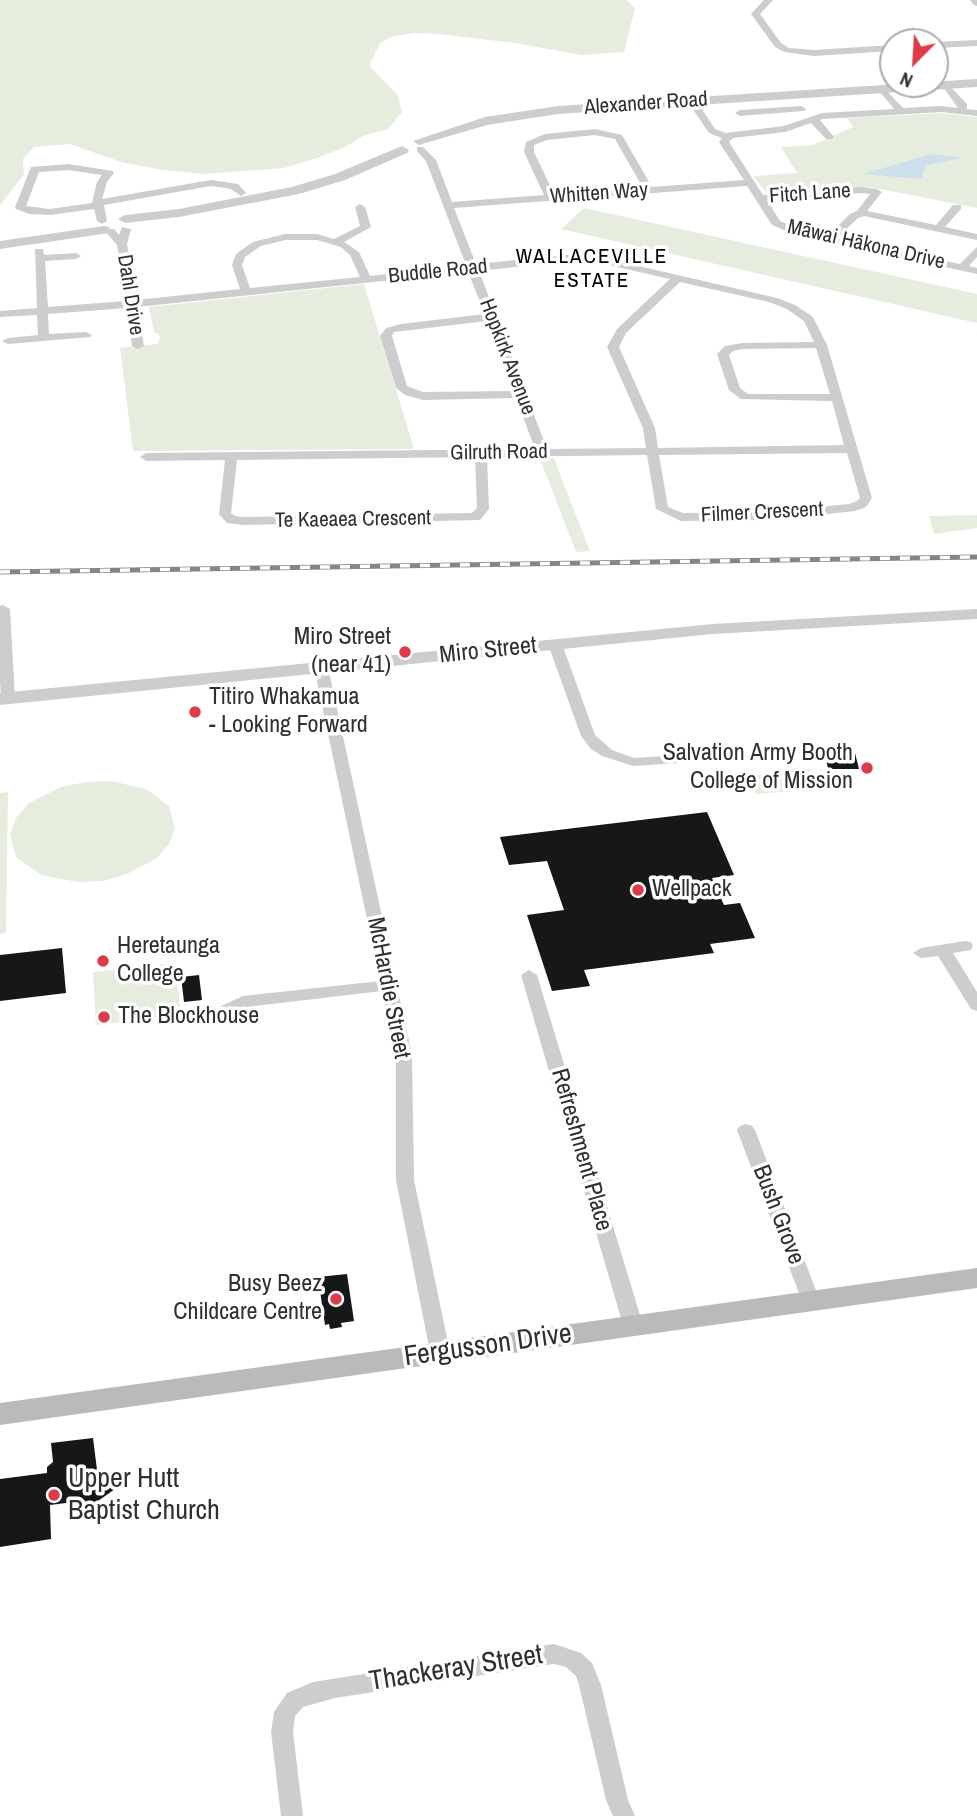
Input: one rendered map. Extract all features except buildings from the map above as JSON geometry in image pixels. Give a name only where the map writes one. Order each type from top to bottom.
[{"type":"main road","name":"Fergusson Drive","points":[[0,1414],[811,1301],[975,1284]]},
{"type":"street","points":[[769,0],[755,14],[778,45],[787,50],[814,53],[879,49]]},
{"type":"street","points":[[949,45],[977,43]]},
{"type":"street","name":"Alexander Road","points":[[949,83],[977,82]]},
{"type":"street","name":"Alexander Road","points":[[949,85],[977,82]]},
{"type":"street","points":[[949,88],[964,106],[962,110]]},
{"type":"street","name":"Alexander Road","points":[[125,223],[307,187],[340,177],[402,150],[396,145],[399,142],[419,145],[485,121],[558,110],[879,91]]},
{"type":"street","points":[[888,98],[901,112]]},
{"type":"street","points":[[827,99],[838,115]]},
{"type":"street","points":[[697,108],[712,131],[728,137],[781,130],[811,118],[838,115],[941,108],[977,113]]},
{"type":"street","points":[[740,113],[801,109]]},
{"type":"street","points":[[769,111],[781,130]]},
{"type":"street","points":[[811,118],[829,137]]},
{"type":"street","points":[[550,197],[529,152],[529,144],[545,137],[596,132],[619,137],[649,190]]},
{"type":"street","name":"Māwai Hākona Drive","points":[[728,137],[724,142],[776,223],[797,232],[977,271]]},
{"type":"street","name":"Hopkirk Avenue","points":[[419,145],[431,160],[544,453]]},
{"type":"street","points":[[102,218],[102,182],[109,173],[68,167],[35,169],[20,207],[29,211],[102,218],[125,223]]},
{"type":"street","points":[[0,245],[53,236],[211,183],[234,186],[240,193]]},
{"type":"street","name":"Whitten Way","points":[[449,205],[749,183]]},
{"type":"street","name":"Fitch Lane","points":[[758,198],[862,190],[877,192],[862,210],[863,213]]},
{"type":"street","points":[[335,242],[366,227],[360,206]]},
{"type":"street","points":[[938,229],[957,207]]},
{"type":"street","points":[[830,239],[853,216],[863,213],[977,237]]},
{"type":"street","points":[[102,218],[125,223]]},
{"type":"street","name":"Dahl Drive","points":[[102,218],[122,244]]},
{"type":"street","name":"Dahl Drive","points":[[125,223],[122,244],[138,346]]},
{"type":"street","points":[[246,292],[237,262],[252,247],[268,240],[293,237],[335,242],[353,251],[367,279]]},
{"type":"street","points":[[962,268],[977,250]]},
{"type":"street","points":[[44,338],[39,255],[76,256]]},
{"type":"street","name":"Buddle Road","points":[[0,314],[132,304],[586,258],[791,307],[813,324],[852,449]]},
{"type":"street","points":[[652,452],[649,428],[613,347],[621,331],[678,278]]},
{"type":"street","points":[[492,317],[401,327],[387,333],[402,388],[409,393],[423,396],[521,394]]},
{"type":"street","points":[[8,341],[86,335]]},
{"type":"street","points":[[821,345],[742,346],[729,348],[723,354],[736,390],[745,397],[836,398]]},
{"type":"street","name":"Filmer Crescent","points":[[652,452],[662,509],[669,514],[686,517],[778,516],[860,506],[866,499],[852,449]]},
{"type":"street","name":"Gilruth Road","points":[[146,457],[160,454],[231,456],[852,449]]},
{"type":"street","name":"Te Kaeaea Crescent","points":[[231,456],[225,514],[231,520],[244,521],[476,517],[483,509],[481,454]]},
{"type":"street","points":[[3,609],[4,698]]},
{"type":"street","name":"Miro Street","points":[[4,698],[713,629],[977,614]]},
{"type":"street","points":[[555,644],[588,736],[596,747],[607,754],[633,762],[722,755],[738,758]]},
{"type":"street","name":"McHardie Street","points":[[321,667],[404,1055],[405,1180],[440,1352]]},
{"type":"street","points":[[921,953],[965,946]]},
{"type":"street","points":[[943,950],[977,1005]]},
{"type":"street","name":"Refreshment Place","points":[[529,975],[633,1325]]},
{"type":"street","points":[[216,1015],[243,1002],[389,985]]},
{"type":"street","name":"Bush Grove","points":[[746,1130],[811,1301]]},
{"type":"street","name":"Thackeray Street","points":[[292,1816],[282,1732],[285,1712],[295,1700],[324,1689],[554,1654],[573,1660],[584,1670],[590,1685],[617,1800],[624,1816]]},
{"type":"shaded area","points":[[0,0],[627,0],[635,8],[624,52],[582,55],[515,43],[439,34],[413,33],[391,37],[380,43],[369,66],[397,94],[402,112],[388,129],[363,136],[345,147],[317,158],[284,168],[205,174],[162,170],[121,162],[70,144],[34,147],[23,159],[24,174],[0,205]]},
{"type":"shaded area","points":[[941,113],[977,117],[977,208],[870,187],[768,194],[753,176],[797,173],[781,147],[813,145],[853,127],[847,118]]},
{"type":"shaded area","points":[[584,208],[977,294],[977,323],[561,229]]},
{"type":"shaded area","points":[[364,284],[414,449],[133,451],[120,348],[158,344],[160,336],[154,332],[149,307]]},
{"type":"shaded area","points":[[554,458],[590,551],[576,552],[540,459]]},
{"type":"shaded area","points":[[977,515],[977,528],[934,534],[929,516]]},
{"type":"shaded area","points":[[810,769],[814,789],[756,794],[748,776]]},
{"type":"shaded area","points":[[111,781],[146,789],[169,806],[175,829],[169,844],[157,858],[127,874],[103,881],[78,882],[41,875],[16,857],[10,834],[16,818],[29,803],[61,787]]},
{"type":"shaded area","points":[[8,792],[6,933],[0,934],[0,793]]},
{"type":"shaded area","points":[[175,963],[181,1015],[96,1025],[93,972]]},
{"type":"water","points":[[931,154],[962,158],[928,165],[923,171],[923,179],[863,174]]},
{"type":"railway","points":[[0,572],[977,557]]},
{"type":"place","name":"Miro Street (near 41)","points":[[405,652]]},
{"type":"place","name":"Titiro Whakamua - Looking Forward","points":[[195,712]]},
{"type":"place","name":"Salvation Army Booth College of Mission","points":[[867,768]]},
{"type":"place","name":"Wellpack","points":[[638,890]]},
{"type":"place","name":"Heretaunga College","points":[[103,961]]},
{"type":"place","name":"The Blockhouse","points":[[104,1017]]},
{"type":"place","name":"Busy Beez Childcare Centre","points":[[336,1299]]},
{"type":"place","name":"Upper Hutt Baptist Church","points":[[54,1495]]},
{"type":"district","name":"WALLACEVILLE ESTATE","points":[[592,269]]}]
